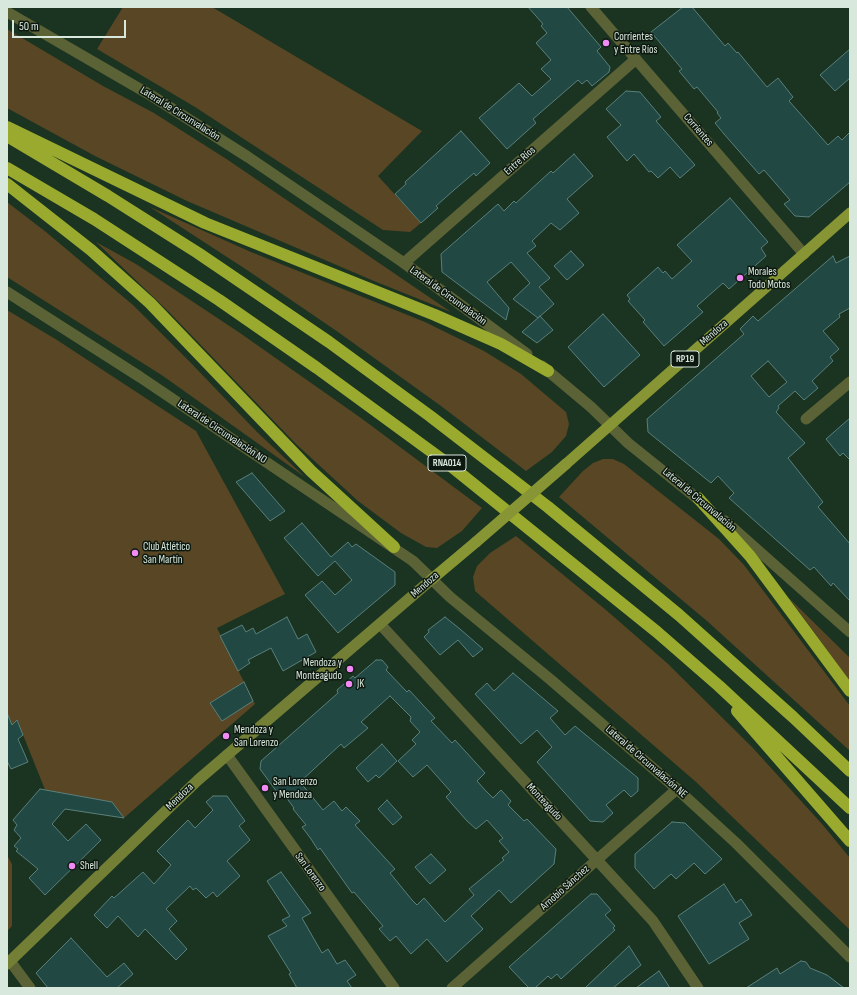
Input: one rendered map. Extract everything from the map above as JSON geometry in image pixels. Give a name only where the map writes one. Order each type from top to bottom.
[{"type":"highway","points":[[7,127],[205,223],[435,315],[500,344],[548,371]]},
{"type":"highway","name":"RNA014","points":[[7,136],[108,196],[216,266],[329,342],[430,416],[548,507],[679,615],[793,717],[850,771]]},
{"type":"highway","name":"RNA014","points":[[7,168],[94,219],[213,296],[376,410],[515,516],[689,659],[850,808]]},
{"type":"highway","points":[[7,184],[91,250],[150,303],[307,466],[394,547]]},
{"type":"highway","points":[[698,498],[750,556],[850,691]]},
{"type":"highway","points":[[689,659],[780,758],[850,840]]},
{"type":"main road","name":"Mendoza","points":[[9,963],[198,780],[566,464],[850,213]]},
{"type":"street","name":"Corrientes","points":[[591,7],[804,254]]},
{"type":"street","name":"Lateral de Circunvalación","points":[[7,12],[152,96],[248,157],[404,263],[470,311],[548,371],[591,407],[628,443],[698,498],[850,632]]},
{"type":"street","name":"Entre Ríos","points":[[404,263],[636,59]]},
{"type":"street","name":"Lateral de Circunvalación NO","points":[[7,292],[140,377],[394,547],[432,580]]},
{"type":"street","points":[[806,419],[850,382]]},
{"type":"street","name":"Lateral de Circunvalación NE","points":[[432,580],[677,789],[741,848],[850,957]]},
{"type":"street","name":"Monteagudo","points":[[380,624],[653,921],[698,988]]},
{"type":"street","name":"San Lorenzo","points":[[227,755],[394,988]]},
{"type":"street","name":"Arnobio Sánchez","points":[[452,988],[677,789]]},
{"type":"street","points":[[9,963],[30,988]]},
{"type":"shaded area","points":[[123,7],[212,7],[422,131],[378,176],[421,223],[410,232],[383,230],[195,107],[97,49]]},
{"type":"shaded area","points":[[7,29],[103,86],[154,113],[228,160],[451,312],[374,281],[187,201],[95,156],[7,108]]},
{"type":"shaded area","points":[[7,202],[46,232],[133,305],[257,432],[305,477],[163,376],[7,277]]},
{"type":"shaded area","points":[[150,207],[251,252],[425,322],[484,351],[521,374],[566,412],[569,424],[566,436],[552,452],[526,471],[441,406],[338,332],[247,270]]},
{"type":"shaded area","points":[[96,242],[136,264],[240,333],[361,418],[482,508],[462,531],[437,548],[426,547],[401,533],[358,501],[296,444],[169,312]]},
{"type":"shaded area","name":"Club Atlético San Martín","points":[[7,310],[57,340],[196,431],[285,594],[217,628],[255,704],[124,818],[52,807],[17,720],[7,729]]},
{"type":"shaded area","points":[[603,459],[613,459],[624,464],[719,539],[744,565],[850,706],[850,751],[707,621],[559,497],[583,471],[593,463]]},
{"type":"shaded area","points":[[516,536],[606,610],[667,663],[752,747],[822,824],[850,858],[850,930],[696,782],[475,591],[473,577],[477,566],[490,553]]},
{"type":"shaded area","points":[[789,598],[850,658],[850,682],[814,632]]},
{"type":"shaded area","points":[[7,855],[12,864],[12,926],[7,931]]},
{"type":"building","points":[[528,7],[567,7],[601,47],[597,51],[610,67],[609,72],[592,86],[587,80],[582,84],[578,80],[533,119],[536,123],[507,149],[479,118],[519,83],[532,96],[551,79],[541,69],[551,60],[536,43],[547,33],[541,26],[543,24]]},
{"type":"building","points":[[683,7],[692,7],[725,46],[728,43],[737,53],[738,52],[767,87],[778,78],[793,97],[789,101],[828,145],[838,136],[842,140],[850,132],[850,182],[809,217],[795,216],[784,204],[790,200],[764,170],[759,174],[724,134],[715,123],[721,118],[717,113],[718,112],[697,87],[694,89],[679,71],[682,69],[651,32]]},
{"type":"building","points":[[850,49],[850,78],[835,91],[820,75]]},
{"type":"building","points":[[626,91],[640,92],[661,117],[656,121],[695,165],[680,178],[670,167],[658,178],[651,171],[649,172],[634,154],[627,161],[607,137],[621,125],[606,109]]},
{"type":"building","points":[[461,131],[490,163],[476,176],[474,173],[454,190],[436,206],[438,208],[421,223],[395,194],[406,184],[405,182]]},
{"type":"building","points":[[574,154],[593,176],[567,199],[579,213],[560,230],[551,223],[532,241],[536,246],[527,253],[550,278],[539,287],[554,304],[538,318],[513,299],[530,283],[511,262],[487,282],[509,308],[506,320],[442,272],[441,254],[498,204],[504,211],[514,201],[516,203],[551,171],[553,173]]},
{"type":"building","points":[[730,198],[768,242],[761,248],[766,256],[729,289],[723,283],[697,306],[703,312],[664,346],[643,322],[645,320],[628,301],[630,299],[627,295],[658,267],[663,273],[665,271],[672,279],[692,261],[677,245]]},
{"type":"building","points":[[571,251],[584,265],[567,280],[554,266]]},
{"type":"building","points":[[833,256],[836,263],[850,256],[850,308],[839,314],[840,317],[823,331],[839,349],[830,357],[833,361],[812,381],[818,388],[804,400],[795,391],[778,406],[779,408],[776,412],[805,443],[788,458],[823,502],[818,507],[850,544],[850,601],[833,583],[831,586],[814,567],[810,570],[729,498],[734,493],[718,476],[711,483],[648,432],[647,419],[744,334],[740,329],[753,316],[758,321]],"holes":[[[768,361],[787,382],[769,397],[751,376]]]},
{"type":"building","points":[[603,314],[640,355],[604,387],[568,347]]},
{"type":"building","points":[[540,316],[553,330],[537,343],[522,332]]},
{"type":"building","points":[[850,418],[850,460],[843,453],[840,456],[826,439]]},
{"type":"building","points":[[252,473],[285,511],[270,521],[236,482]]},
{"type":"building","points":[[302,523],[331,557],[348,542],[352,547],[356,544],[395,572],[395,585],[338,633],[305,595],[322,581],[335,595],[352,580],[335,561],[318,576],[284,538]]},
{"type":"building","points":[[287,617],[298,639],[307,634],[316,652],[283,671],[271,648],[248,660],[250,663],[238,671],[220,636],[242,625],[246,632],[253,628],[256,634]]},
{"type":"building","points":[[445,617],[483,649],[473,657],[458,640],[440,655],[424,637],[429,632],[428,630]]},
{"type":"building","points":[[376,660],[382,660],[388,667],[386,670],[407,692],[409,690],[435,718],[431,721],[452,743],[455,740],[485,773],[477,781],[485,790],[493,798],[501,790],[511,801],[508,805],[524,821],[527,819],[556,849],[554,864],[511,903],[499,890],[471,916],[483,929],[447,962],[427,939],[411,954],[396,936],[390,941],[379,929],[383,926],[354,892],[352,893],[320,848],[318,850],[302,827],[306,825],[280,789],[277,792],[260,769],[261,761],[338,693],[337,690],[353,676],[355,678]],"holes":[[[390,696],[411,717],[410,721],[420,732],[412,740],[416,744],[398,761],[413,777],[427,765],[451,792],[446,797],[467,821],[476,829],[487,820],[503,838],[499,841],[509,852],[502,858],[504,860],[469,889],[474,895],[445,922],[424,898],[417,905],[412,900],[390,873],[395,869],[355,825],[360,821],[346,807],[342,811],[334,801],[323,810],[300,782],[341,744],[344,748],[368,728],[361,722]]]},
{"type":"building","points":[[513,673],[558,711],[550,718],[565,735],[575,726],[638,778],[638,791],[631,797],[624,790],[606,805],[613,813],[603,822],[590,821],[537,762],[552,747],[537,730],[521,744],[475,694],[487,683],[494,691]]},
{"type":"building","points":[[244,682],[253,701],[222,721],[210,703]]},
{"type":"building","points":[[7,713],[12,725],[17,720],[23,735],[18,739],[28,762],[11,769],[7,761]]},
{"type":"building","points":[[382,744],[397,761],[379,778],[376,775],[368,782],[356,768]]},
{"type":"building","points":[[40,789],[112,802],[124,818],[65,809],[52,824],[68,841],[86,824],[101,840],[45,895],[29,878],[38,869],[16,851],[18,849],[14,846],[21,838],[14,830],[17,825],[13,820]]},
{"type":"building","points":[[213,796],[227,796],[245,821],[239,826],[250,840],[227,861],[240,876],[217,897],[213,892],[206,898],[196,888],[193,890],[190,886],[166,909],[177,921],[169,929],[187,949],[176,960],[145,929],[138,937],[118,916],[107,928],[94,915],[112,896],[114,898],[143,872],[154,884],[171,865],[157,851],[188,820],[195,828],[213,810],[206,802]]},
{"type":"building","points":[[387,800],[402,817],[393,825],[378,809]]},
{"type":"building","points":[[672,822],[685,823],[722,859],[705,874],[694,863],[676,879],[671,874],[654,889],[635,868],[635,854]]},
{"type":"building","points":[[431,854],[446,870],[430,884],[415,867]]},
{"type":"building","points":[[281,872],[311,913],[302,918],[322,953],[328,949],[337,964],[345,960],[356,975],[347,981],[352,988],[297,988],[289,974],[291,973],[268,936],[287,926],[282,920],[290,916],[267,881]]},
{"type":"building","points":[[724,884],[736,903],[741,899],[752,915],[739,923],[749,939],[709,964],[678,916]]},
{"type":"building","points":[[591,894],[597,894],[611,910],[605,915],[615,926],[613,928],[615,930],[561,979],[557,974],[551,979],[548,976],[535,988],[529,988],[509,967]]},
{"type":"building","points":[[71,938],[107,977],[124,963],[133,974],[117,988],[48,988],[36,973]]},
{"type":"building","points":[[629,946],[641,965],[613,988],[585,988]]},
{"type":"building","points":[[801,961],[806,962],[810,968],[827,975],[844,988],[746,988],[777,968],[780,974]]},
{"type":"building","points":[[659,971],[670,988],[636,988]]},
{"type":"place","name":"Corrientes y Entre Ríos","points":[[606,43]]},
{"type":"place","name":"Morales Todo Motos","points":[[740,278]]},
{"type":"place","name":"Club Atlético San Martín","points":[[135,553]]},
{"type":"place","name":"Mendoza y Monteagudo","points":[[350,669]]},
{"type":"place","name":"JK","points":[[349,684]]},
{"type":"place","name":"Mendoza y San Lorenzo","points":[[226,736]]},
{"type":"place","name":"San Lorenzo y Mendoza","points":[[265,788]]},
{"type":"place","name":"Shell","points":[[72,866]]}]
